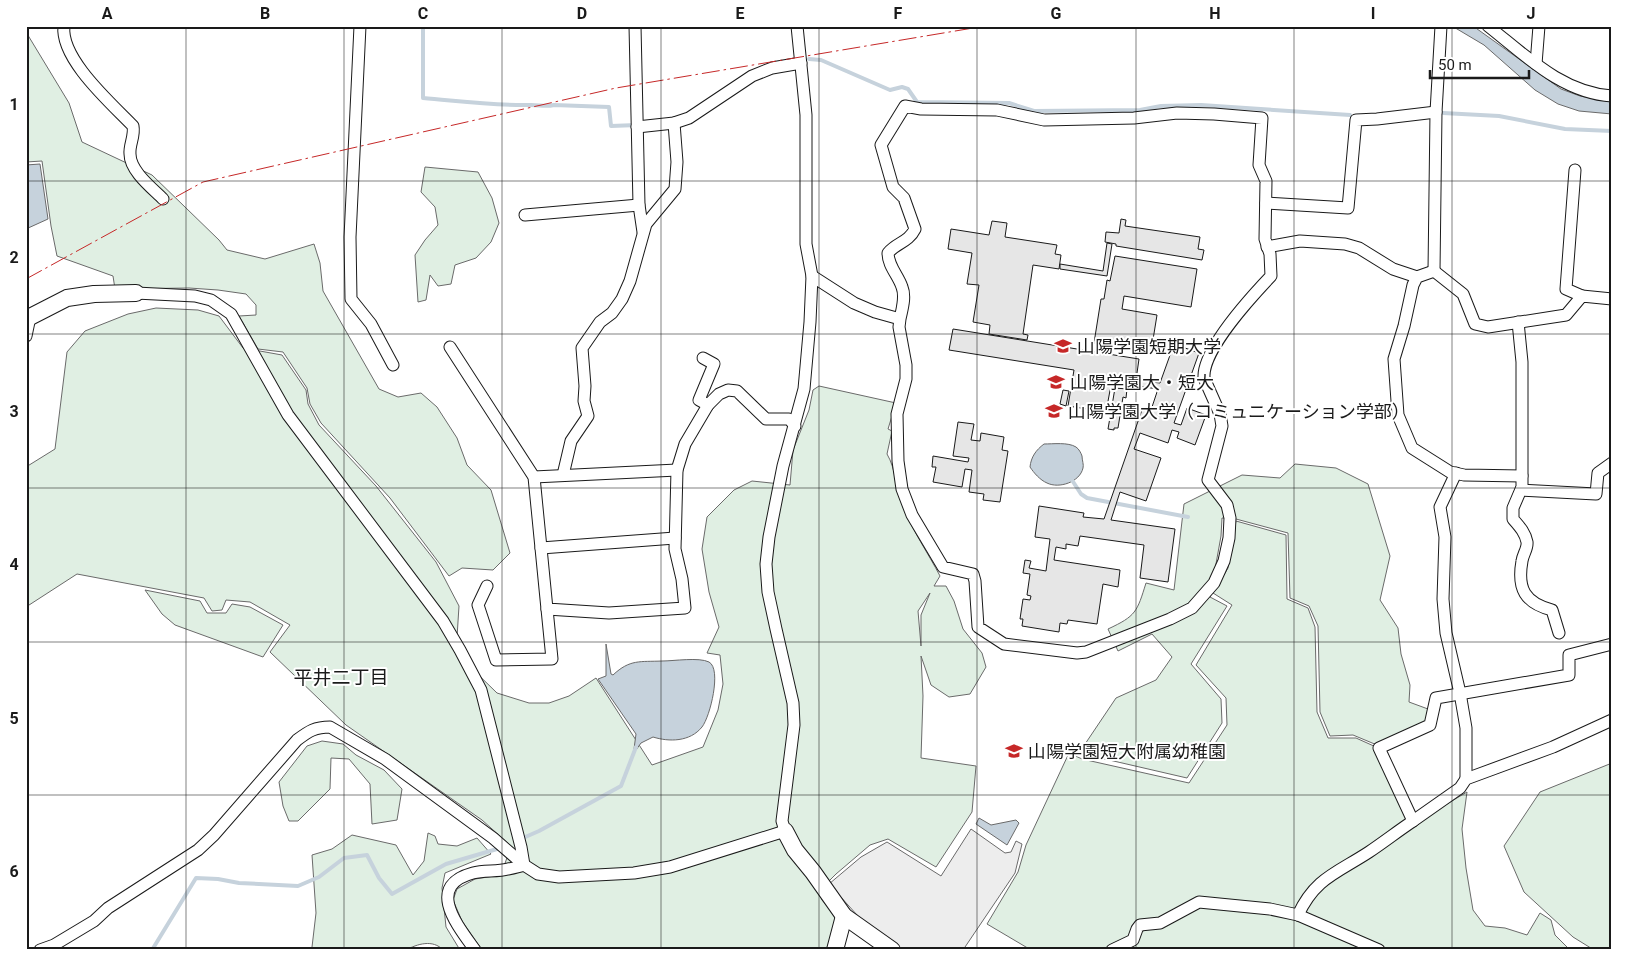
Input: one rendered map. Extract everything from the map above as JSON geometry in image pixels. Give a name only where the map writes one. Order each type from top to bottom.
[{"type":"street","points":[[64,26],[67,46],[79,68],[133,126],[134,132],[129,154],[131,162],[143,181],[163,199]]},
{"type":"street","points":[[360,26],[350,237],[351,299],[371,324],[393,365]]},
{"type":"street","points":[[635,26],[639,205],[643,234]]},
{"type":"street","points":[[797,26],[806,116],[806,244],[812,276],[810,322],[804,389],[784,466],[769,537],[766,564],[768,592],[793,703],[794,725],[782,821],[794,850],[813,872],[844,916],[892,950]]},
{"type":"street","points":[[1434,271],[1436,112],[1441,26]]},
{"type":"street","points":[[1488,26],[1536,64],[1570,86],[1600,95],[1612,96]]},
{"type":"street","points":[[1536,64],[1539,26]]},
{"type":"street","points":[[637,125],[674,123],[689,118],[752,76],[772,68],[801,63]]},
{"type":"street","points":[[904,106],[921,109],[997,110],[1044,120],[1134,118],[1177,113],[1262,118],[1259,165],[1266,181],[1266,203],[1265,239],[1270,254],[1271,276],[1248,300],[1214,347],[1203,372],[1220,414],[1222,426],[1208,480],[1227,505],[1230,518],[1229,538],[1224,561],[1218,576],[1192,608],[1170,619],[1086,652],[1004,644],[978,627],[973,574],[943,567],[912,515],[902,489],[898,461],[897,414],[906,379],[906,364],[899,327],[904,299],[903,288],[890,264],[888,253],[911,236],[914,228],[904,198],[893,187],[882,145],[904,106]]},
{"type":"street","points":[[1266,203],[1348,208],[1356,120],[1436,112]]},
{"type":"street","points":[[562,475],[571,441],[588,416],[584,401],[585,386],[582,348],[600,322],[612,313],[622,299],[630,281],[646,224],[675,189],[677,162],[674,123]]},
{"type":"street","points":[[1574,170],[1566,289],[1582,296],[1612,299]]},
{"type":"street","points":[[525,214],[639,205]]},
{"type":"street","points":[[1267,247],[1300,241],[1345,244],[1359,248],[1394,269],[1417,276],[1434,271]]},
{"type":"street","points":[[1434,271],[1463,294],[1475,324],[1488,327],[1566,315],[1582,296]]},
{"type":"street","points":[[812,276],[854,303],[875,312],[900,319]]},
{"type":"street","points":[[1417,276],[1394,359],[1398,415],[1412,448],[1450,472],[1522,476]]},
{"type":"street","points":[[26,336],[28,318],[67,298],[94,294],[136,293],[195,296],[211,300],[231,314],[288,415],[443,622],[482,690],[524,865]]},
{"type":"street","points":[[1518,322],[1522,362],[1522,490],[1513,508],[1513,519],[1524,531],[1528,544],[1522,561],[1521,585],[1526,597],[1538,606],[1552,610],[1559,633]]},
{"type":"street","points":[[450,347],[534,477],[552,659],[496,660],[478,604],[487,586]]},
{"type":"street","points":[[703,358],[714,364],[699,400],[708,405]]},
{"type":"street","points":[[547,609],[609,613],[685,608],[682,579],[675,549],[677,470],[685,444],[708,405],[719,394],[728,390],[737,391],[766,419],[790,419],[795,426]]},
{"type":"street","points":[[1522,490],[1596,494],[1598,473],[1612,463]]},
{"type":"street","points":[[534,477],[677,470]]},
{"type":"street","points":[[1298,915],[1305,900],[1324,879],[1368,852],[1460,788],[1466,778],[1466,728],[1446,633],[1443,599],[1445,537],[1440,507],[1456,473]]},
{"type":"street","points":[[541,548],[675,538]]},
{"type":"street","points":[[1413,821],[1380,748],[1430,725],[1436,698],[1569,675],[1569,655],[1612,644]]},
{"type":"street","points":[[1466,778],[1553,748],[1612,720]]},
{"type":"street","points":[[40,950],[54,945],[94,921],[108,908],[198,850],[214,835],[297,740],[311,729],[321,727],[330,727],[385,759],[493,838],[524,865],[538,874],[559,877],[634,873],[679,864],[785,832]]},
{"type":"street","points":[[475,950],[452,915],[448,904],[450,887],[453,882],[474,873],[508,870],[524,865]]},
{"type":"street","points":[[1112,950],[1133,940],[1136,930],[1140,925],[1160,923],[1200,902],[1270,909],[1298,915],[1379,950]]},
{"type":"street","points":[[835,950],[844,916]]},
{"type":"green space","points":[[26,32],[69,103],[82,142],[152,175],[227,250],[265,259],[314,244],[320,263],[323,291],[379,389],[398,397],[421,393],[437,407],[457,438],[467,465],[491,490],[510,553],[493,570],[462,568],[449,576],[390,498],[321,423],[310,404],[307,388],[283,352],[258,349],[239,316],[256,315],[256,305],[246,294],[189,288],[115,289],[113,276],[57,256],[42,161],[26,162]]},
{"type":"green space","points":[[425,167],[478,172],[492,198],[499,223],[491,242],[476,258],[455,265],[451,284],[438,286],[430,275],[426,300],[418,302],[415,255],[438,225],[435,207],[421,192]]},
{"type":"green space","points":[[156,308],[198,310],[219,316],[243,348],[282,355],[306,390],[308,404],[319,425],[376,486],[436,562],[459,606],[456,653],[497,693],[529,703],[549,703],[569,696],[596,678],[652,765],[703,747],[718,710],[723,684],[720,655],[707,653],[719,627],[709,592],[702,549],[707,517],[734,490],[752,481],[790,485],[793,450],[809,410],[813,390],[819,386],[896,403],[888,429],[892,431],[887,454],[901,500],[911,524],[940,576],[934,586],[946,586],[954,601],[963,629],[982,653],[986,667],[970,694],[949,697],[931,685],[921,656],[923,696],[921,758],[976,766],[972,812],[936,867],[888,839],[870,845],[836,874],[819,891],[822,900],[837,917],[830,950],[482,950],[462,921],[453,900],[457,889],[475,879],[501,875],[511,846],[482,820],[346,725],[270,652],[290,625],[250,602],[226,600],[222,610],[212,611],[204,598],[77,574],[26,607],[26,467],[55,449],[67,352],[85,331],[128,314]],"holes":[[[930,593],[921,615],[921,646],[918,611]]]},
{"type":"green space","points":[[1295,464],[1336,468],[1368,484],[1390,556],[1380,600],[1398,628],[1401,654],[1410,685],[1409,702],[1428,709],[1427,723],[1377,745],[1353,735],[1330,736],[1320,712],[1318,626],[1309,606],[1290,598],[1288,533],[1236,519],[1222,518],[1221,536],[1210,597],[1227,606],[1191,664],[1221,699],[1222,723],[1187,778],[1079,753],[1116,698],[1156,680],[1172,657],[1152,634],[1118,651],[1108,629],[1134,612],[1146,583],[1174,590],[1184,504],[1242,475],[1280,478]]},
{"type":"green space","points":[[1236,521],[1286,535],[1287,599],[1308,608],[1315,627],[1317,712],[1328,738],[1356,738],[1376,747],[1413,824],[1467,792],[1462,829],[1473,910],[1485,926],[1505,928],[1527,935],[1540,913],[1551,920],[1555,935],[1570,950],[1031,950],[987,924],[1018,872],[1026,845],[1069,753],[1082,759],[1189,783],[1227,725],[1226,698],[1196,665],[1232,605],[1213,593],[1228,568]]},
{"type":"green space","points":[[145,590],[200,601],[207,613],[226,613],[232,604],[250,607],[283,625],[263,657],[175,625],[162,614]]},
{"type":"green space","points":[[322,741],[343,744],[356,755],[384,770],[402,789],[397,820],[372,824],[370,784],[349,759],[331,758],[330,789],[298,821],[289,821],[283,806],[279,782],[307,746]]},
{"type":"green space","points":[[1612,763],[1612,950],[1594,950],[1573,937],[1524,892],[1504,846],[1540,792]]},
{"type":"green space","points":[[428,833],[435,836],[438,844],[457,846],[477,838],[491,854],[445,873],[442,888],[446,927],[460,950],[443,950],[435,945],[420,944],[406,950],[309,950],[312,947],[316,913],[312,855],[332,849],[352,835],[396,845],[413,875],[424,861]]},
{"type":"shaded area","points":[[1452,26],[1473,26],[1561,89],[1580,96],[1612,102],[1612,114],[1579,111],[1558,104],[1535,90],[1484,45]]},
{"type":"shaded area","points":[[40,164],[48,219],[26,229],[26,165]]},
{"type":"shaded area","points":[[1044,444],[1065,444],[1073,445],[1077,448],[1082,456],[1083,465],[1078,477],[1063,485],[1052,485],[1037,476],[1030,467],[1031,460]]},
{"type":"shaded area","points":[[606,644],[611,674],[613,675],[625,666],[636,662],[693,659],[709,662],[713,666],[715,683],[711,704],[702,727],[692,736],[679,740],[653,737],[641,743],[636,750],[634,749],[636,734],[598,679],[606,676]]},
{"type":"shaded area","points":[[979,818],[991,825],[1016,820],[1019,823],[1007,845],[976,824]]},
{"type":"shaded area","points":[[971,829],[1005,853],[1011,852],[1016,841],[1022,844],[1015,873],[963,950],[897,950],[867,926],[829,884],[861,857],[887,842],[941,876]]},
{"type":"building","points":[[1121,219],[1126,220],[1125,226],[1200,237],[1198,249],[1204,250],[1202,260],[1116,246],[1116,244],[1105,242],[1106,232],[1119,233]]},
{"type":"building","points":[[992,221],[1007,223],[1005,237],[1057,245],[1055,254],[1061,255],[1059,269],[1033,265],[1023,334],[1028,335],[1027,340],[989,334],[990,325],[973,322],[979,285],[967,284],[972,253],[948,249],[951,229],[989,235]]},
{"type":"building","points":[[1107,243],[1112,244],[1107,276],[1060,269],[1060,264],[1103,271]]},
{"type":"building","points":[[1115,256],[1197,269],[1191,307],[1124,296],[1122,309],[1157,315],[1151,352],[1094,343],[1101,299],[1104,299],[1107,280],[1110,281]]},
{"type":"building","points":[[953,329],[1139,359],[1136,380],[1160,383],[1174,344],[1199,353],[1174,423],[1181,425],[1187,408],[1206,415],[1195,445],[1177,438],[1179,432],[1172,430],[1168,443],[1140,433],[1134,449],[1161,458],[1146,501],[1120,492],[1111,520],[1175,529],[1168,582],[1140,578],[1144,545],[1080,536],[1078,546],[1066,544],[1066,549],[1056,547],[1054,560],[1120,570],[1118,587],[1103,584],[1097,624],[1068,620],[1067,624],[1060,623],[1059,632],[1022,626],[1023,619],[1020,619],[1023,599],[1030,600],[1031,596],[1027,595],[1030,574],[1023,573],[1025,560],[1031,561],[1029,568],[1046,571],[1050,539],[1035,537],[1039,506],[1084,513],[1083,517],[1104,519],[1143,407],[1151,410],[1158,389],[1104,381],[1103,383],[1111,385],[1106,412],[1068,406],[1074,370],[949,350]]},
{"type":"building","points":[[1115,388],[1127,389],[1126,398],[1123,397],[1118,428],[1114,428],[1114,430],[1108,429]]},
{"type":"building","points":[[1063,390],[1069,391],[1066,406],[1060,404]]},
{"type":"building","points":[[958,422],[974,424],[971,440],[980,441],[981,433],[1004,437],[1002,450],[1008,451],[1000,502],[983,500],[984,494],[969,492],[972,470],[965,469],[962,487],[933,482],[936,467],[932,467],[933,456],[968,462],[969,458],[953,456]]},
{"type":"waterway","points":[[423,26],[423,98],[504,105],[609,107],[611,126],[637,125]]},
{"type":"waterway","points":[[809,59],[821,60],[890,90],[902,87],[908,89],[917,102],[1009,103],[1034,111],[1140,110],[1161,106],[1201,105],[1350,115]]},
{"type":"waterway","points":[[1443,113],[1499,116],[1565,129],[1612,131]]},
{"type":"waterway","points":[[1070,477],[1081,494],[1087,498],[1188,517]]},
{"type":"waterway","points":[[523,838],[621,786],[636,747]]},
{"type":"waterway","points":[[152,950],[196,878],[218,879],[239,883],[298,886],[319,877],[344,858],[367,855],[379,878],[392,894],[446,864],[497,849]]},
{"type":"power","points":[[26,279],[203,182],[616,88],[985,26]]},
{"type":"place","name":"山陽学園短期大学","points":[[1063,346]]},
{"type":"place","name":"山陽学園大・短大","points":[[1056,382]]},
{"type":"place","name":"山陽学園大学（コミュニケーション学部）","points":[[1054,411]]},
{"type":"place","name":"山陽学園短大附属幼稚園","points":[[1014,751]]},
{"type":"district","name":"平井二丁目","points":[[341,677]]}]
